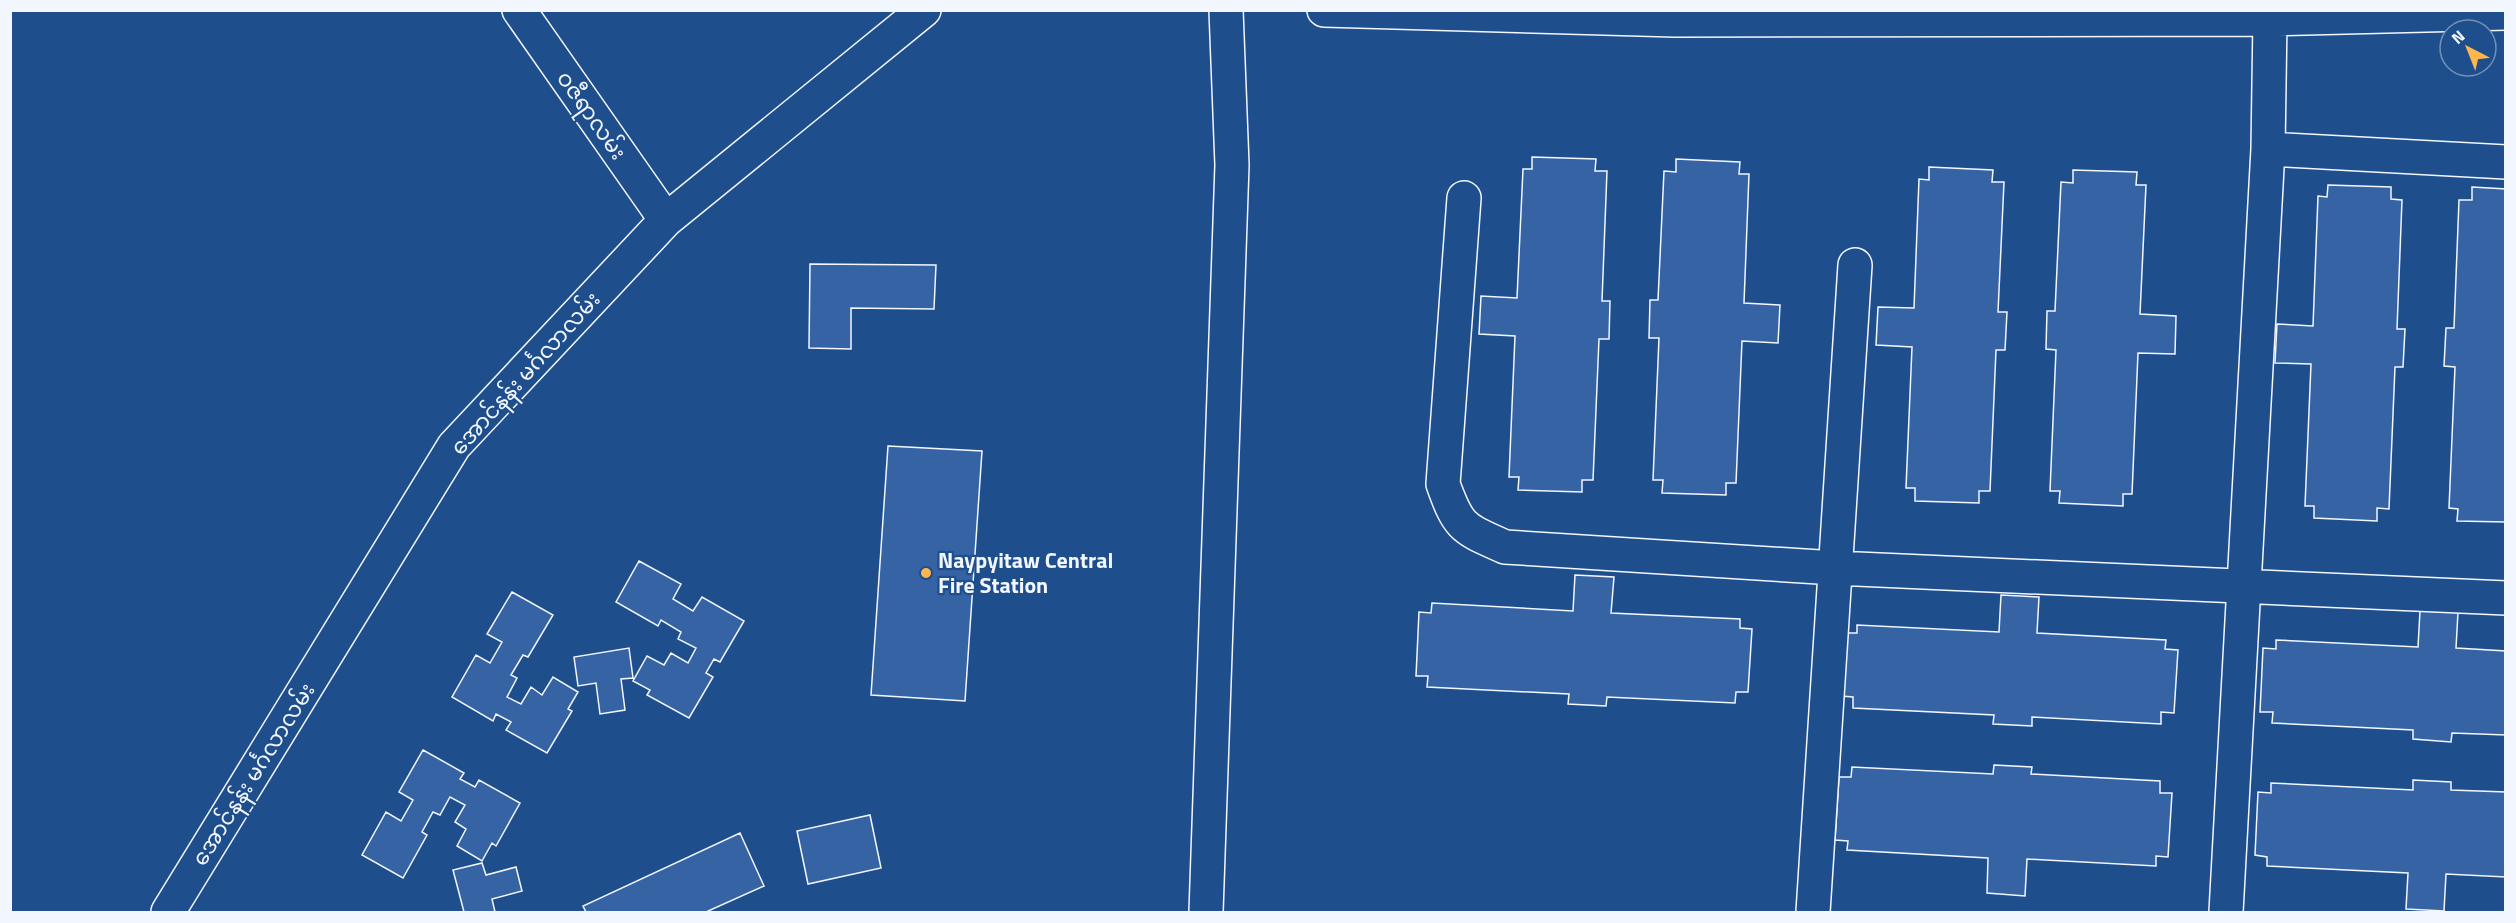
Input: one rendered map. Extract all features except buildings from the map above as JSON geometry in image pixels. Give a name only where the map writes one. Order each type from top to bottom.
[{"type":"street","name":"ဝဇီရာလမ်း","points":[[519,10],[666,220]]},
{"type":"street","name":"အောင်နန်း မင်္ဂလာလမ်း","points":[[168,912],[454,446],[666,220],[924,10]]},
{"type":"street","points":[[1206,912],[1232,165],[1227,10]]},
{"type":"street","points":[[1324,10],[1675,20],[2270,19],[2505,13]]},
{"type":"street","points":[[2226,912],[2268,149],[2270,19]]},
{"type":"street","points":[[2268,149],[2505,162]]},
{"type":"street","points":[[1464,198],[1443,484],[1454,515],[1469,531],[1505,547],[1835,568],[2505,598]]},
{"type":"street","points":[[1814,912],[1855,265]]},
{"type":"place","name":"Naypyitaw Central Fire Station","points":[[926,573]]}]
